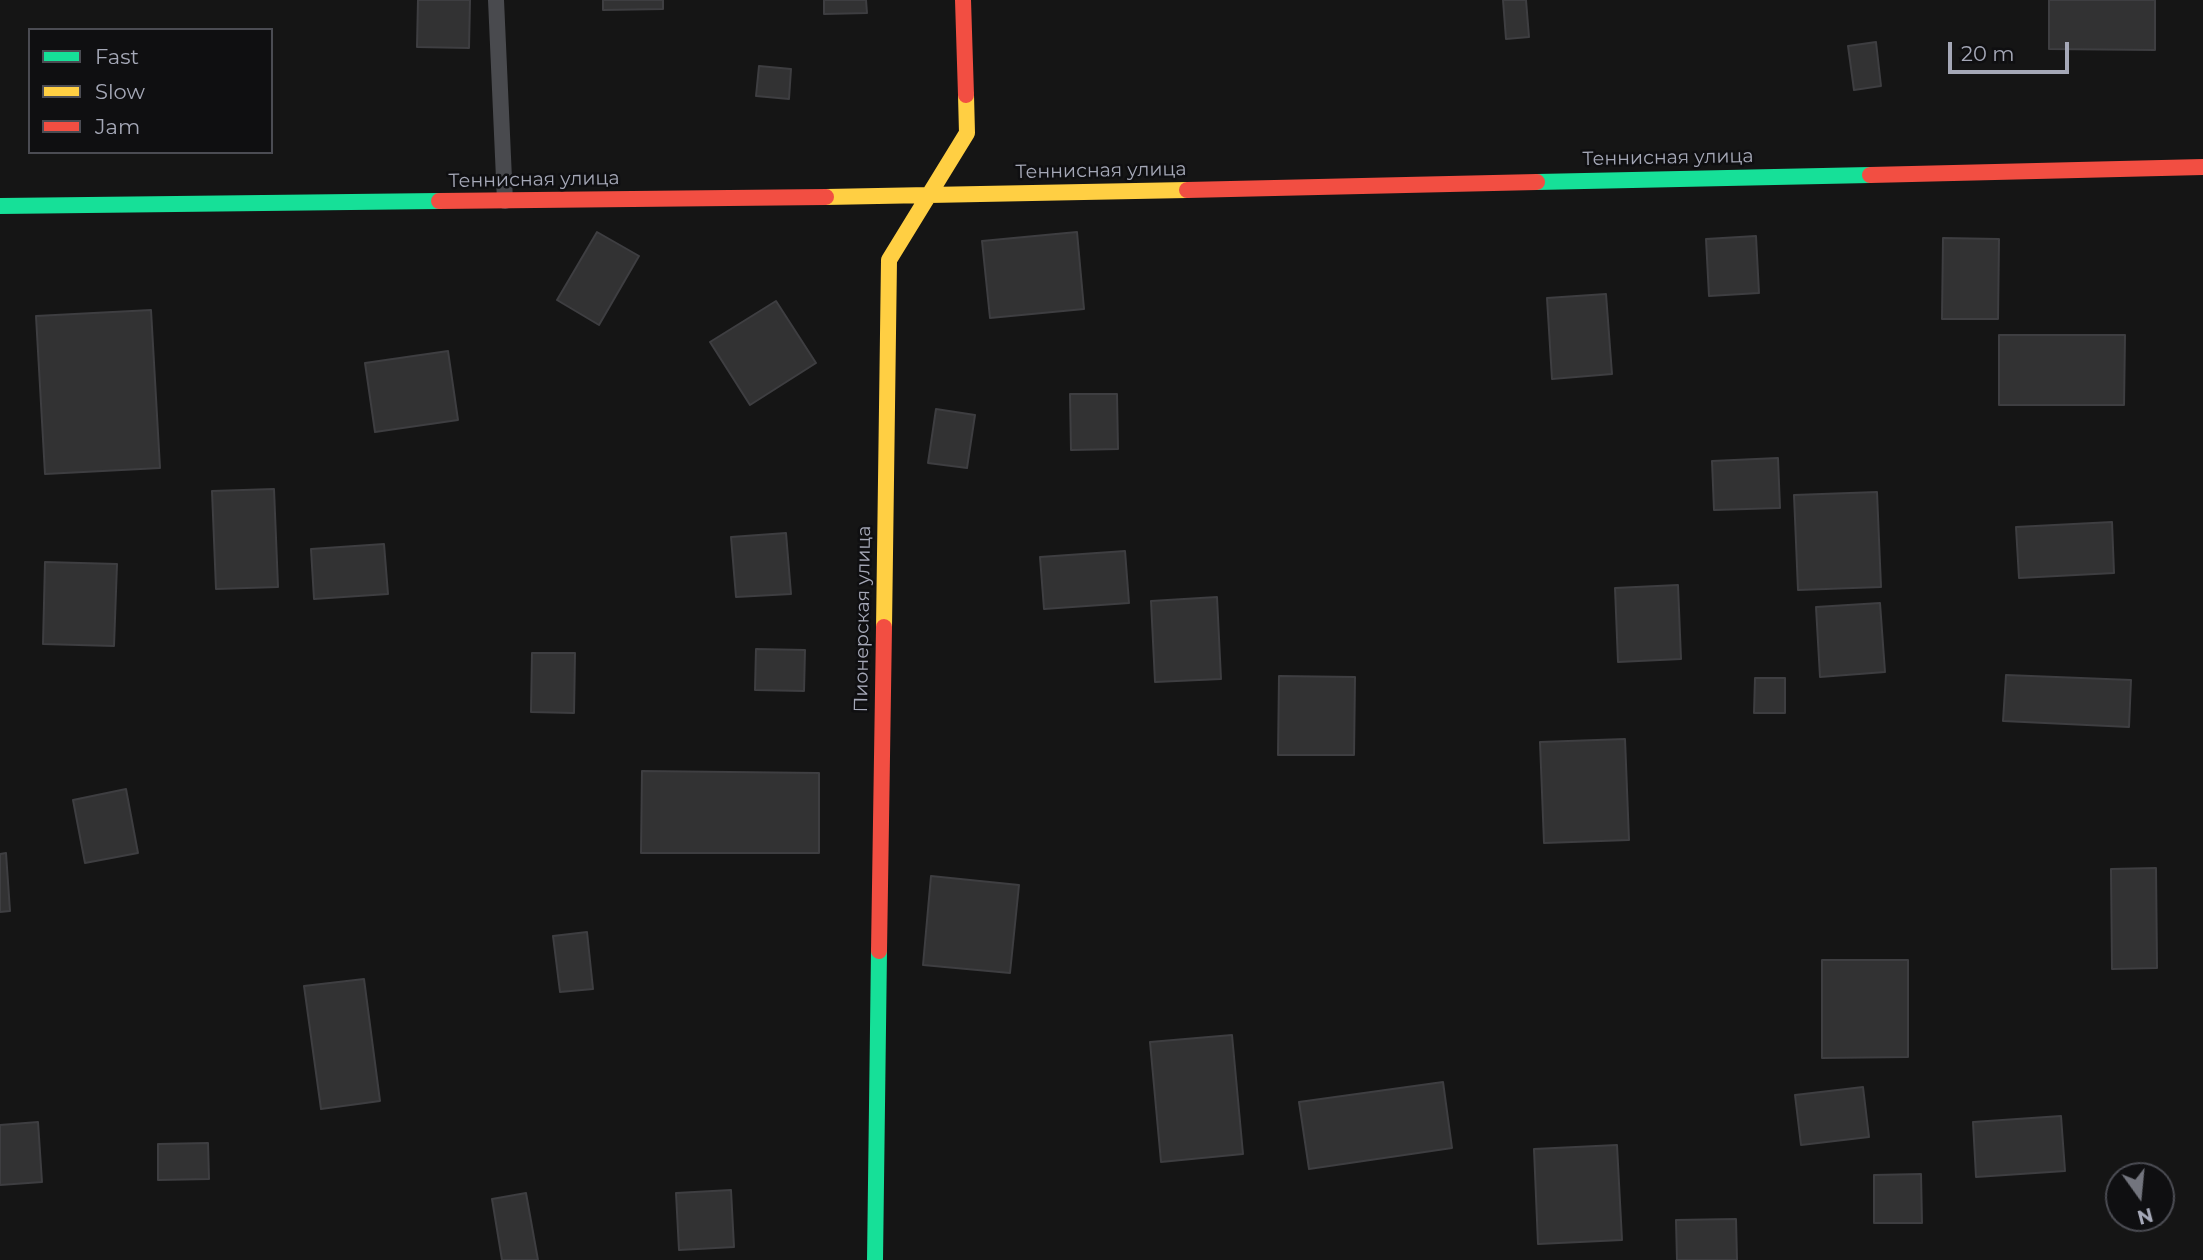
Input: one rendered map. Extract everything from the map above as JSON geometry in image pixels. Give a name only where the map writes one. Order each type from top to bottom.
[{"type":"street","name":"Пионерская улица","points":[[874,1260],[890,260],[967,133],[963,0]]},
{"type":"street","name":"Теннисная улица","points":[[0,206],[931,196],[2203,167]]},
{"type":"lane","points":[[496,0],[505,201]]},
{"type":"building","points":[[418,0],[470,0],[469,48],[417,47]]},
{"type":"building","points":[[603,0],[663,0],[663,9],[603,10]]},
{"type":"building","points":[[824,0],[866,0],[867,13],[824,14]]},
{"type":"building","points":[[1503,0],[1526,0],[1529,37],[1506,39]]},
{"type":"building","points":[[2049,0],[2155,0],[2155,50],[2049,49]]},
{"type":"building","points":[[1876,42],[1881,86],[1854,90],[1848,46]]},
{"type":"building","points":[[759,66],[791,69],[789,99],[756,96]]},
{"type":"building","points":[[597,232],[639,256],[599,325],[557,300]]},
{"type":"building","points":[[1077,232],[1084,309],[990,318],[982,241]]},
{"type":"building","points":[[1756,236],[1759,293],[1709,296],[1706,239]]},
{"type":"building","points":[[1943,238],[1999,239],[1998,319],[1942,319]]},
{"type":"building","points":[[1606,294],[1612,374],[1552,379],[1547,298]]},
{"type":"building","points":[[776,301],[816,363],[750,405],[710,342]]},
{"type":"building","points":[[151,310],[160,468],[45,474],[36,316]]},
{"type":"building","points":[[1999,335],[2125,335],[2124,405],[1999,405]]},
{"type":"building","points":[[448,351],[458,420],[375,432],[365,363]]},
{"type":"building","points":[[1070,394],[1117,394],[1118,449],[1071,450]]},
{"type":"building","points":[[936,409],[975,415],[967,468],[928,463]]},
{"type":"building","points":[[1778,458],[1780,508],[1714,510],[1712,461]]},
{"type":"building","points":[[274,489],[278,587],[216,589],[212,491]]},
{"type":"building","points":[[1877,492],[1881,587],[1798,590],[1794,495]]},
{"type":"building","points":[[2112,522],[2114,573],[2019,578],[2016,527]]},
{"type":"building","points":[[786,533],[791,594],[736,597],[731,537]]},
{"type":"building","points":[[384,544],[388,594],[314,599],[311,549]]},
{"type":"building","points":[[1125,551],[1129,603],[1044,609],[1040,557]]},
{"type":"building","points":[[45,562],[117,564],[114,646],[43,644]]},
{"type":"building","points":[[1678,585],[1681,659],[1618,662],[1615,588]]},
{"type":"building","points":[[1217,597],[1221,679],[1155,682],[1151,601]]},
{"type":"building","points":[[1880,603],[1885,672],[1820,677],[1816,607]]},
{"type":"building","points":[[756,649],[805,650],[804,691],[755,690]]},
{"type":"building","points":[[532,653],[575,653],[574,713],[531,712]]},
{"type":"building","points":[[2006,675],[2131,680],[2129,727],[2003,721]]},
{"type":"building","points":[[1279,676],[1355,677],[1354,755],[1278,755]]},
{"type":"building","points":[[1755,678],[1785,678],[1785,713],[1754,713]]},
{"type":"building","points":[[1625,739],[1629,840],[1544,843],[1540,742]]},
{"type":"building","points":[[642,771],[819,773],[819,853],[641,853]]},
{"type":"building","points":[[126,789],[138,853],[85,863],[73,800]]},
{"type":"building","points":[[6,853],[10,911],[0,912],[0,854]]},
{"type":"building","points":[[2156,868],[2157,968],[2112,969],[2111,869]]},
{"type":"building","points":[[931,876],[1019,885],[1010,973],[923,965]]},
{"type":"building","points":[[587,932],[593,989],[560,992],[553,936]]},
{"type":"building","points":[[1822,960],[1908,960],[1908,1057],[1822,1058]]},
{"type":"building","points":[[364,979],[380,1101],[321,1109],[304,986]]},
{"type":"building","points":[[1232,1035],[1243,1154],[1161,1162],[1150,1042]]},
{"type":"building","points":[[1443,1082],[1452,1148],[1309,1169],[1299,1102]]},
{"type":"building","points":[[1863,1087],[1869,1137],[1801,1145],[1795,1095]]},
{"type":"building","points":[[2061,1116],[2065,1171],[1976,1177],[1973,1122]]},
{"type":"building","points":[[38,1122],[42,1182],[0,1185],[0,1125]]},
{"type":"building","points":[[208,1143],[209,1179],[158,1180],[158,1144]]},
{"type":"building","points":[[1617,1145],[1622,1240],[1538,1244],[1534,1149]]},
{"type":"building","points":[[1921,1174],[1922,1223],[1874,1223],[1874,1175]]},
{"type":"building","points":[[731,1190],[734,1247],[679,1250],[676,1193]]},
{"type":"building","points":[[526,1193],[538,1260],[502,1260],[492,1199]]},
{"type":"building","points":[[1736,1219],[1737,1260],[1677,1260],[1676,1220]]},
{"type":"traffic: fast","points":[[1537,182],[1870,175]]},
{"type":"traffic: fast","points":[[0,206],[439,201]]},
{"type":"traffic: fast","points":[[875,1260],[879,951]]},
{"type":"traffic: slow","points":[[884,627],[889,260],[967,133],[966,95]]},
{"type":"traffic: slow","points":[[826,197],[1187,190]]},
{"type":"traffic: jam","points":[[963,0],[966,95]]},
{"type":"traffic: jam","points":[[1870,175],[2203,167]]},
{"type":"traffic: jam","points":[[1187,190],[1537,182]]},
{"type":"traffic: jam","points":[[439,201],[826,197]]},
{"type":"traffic: jam","points":[[879,951],[884,627]]}]
